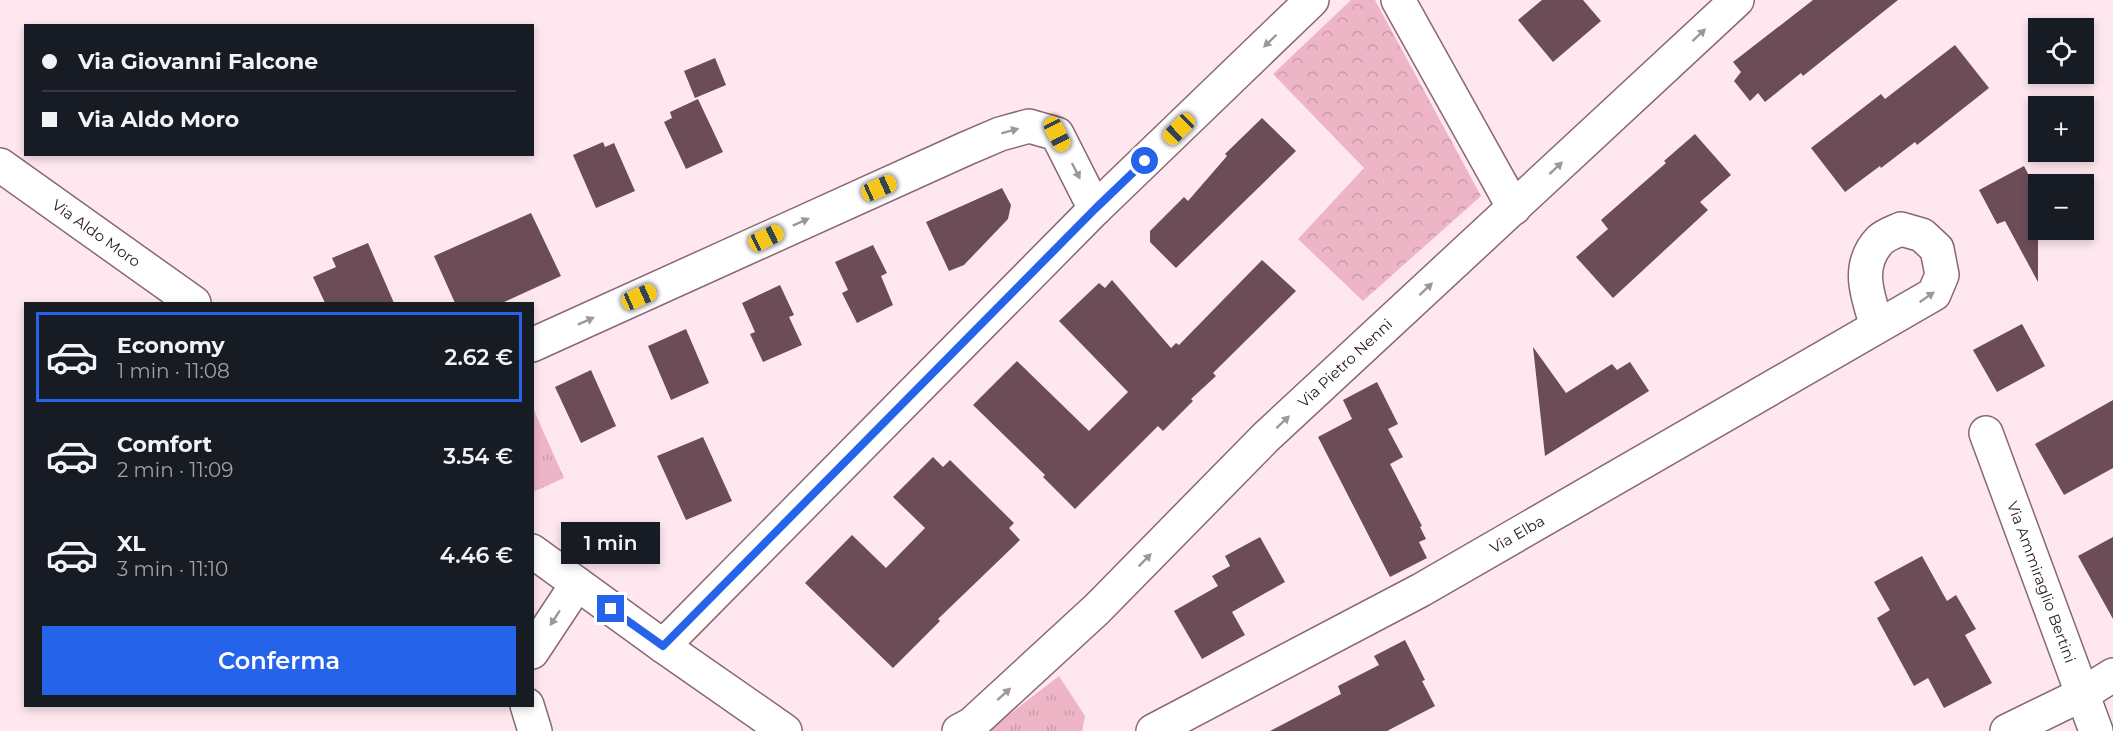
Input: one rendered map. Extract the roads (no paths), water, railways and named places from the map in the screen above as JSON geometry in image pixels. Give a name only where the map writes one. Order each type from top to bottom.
[{"type":"street","points":[[663,646],[1095,209],[1312,0]]},
{"type":"street","points":[[1398,0],[1514,208]]},
{"type":"street","name":"Via Pietro Nenni","points":[[959,731],[972,724],[1097,609],[1266,437],[1737,0]]},
{"type":"street","points":[[534,344],[974,145],[1000,134],[1029,126],[1057,134],[1095,209]]},
{"type":"street","name":"Via Aldo Moro","points":[[0,165],[193,302]]},
{"type":"street","name":"Via Elba","points":[[1153,731],[1421,590],[1877,326]]},
{"type":"street","name":"Via Ammiraglio Bertini","points":[[1986,433],[2096,731]]},
{"type":"street","points":[[534,552],[785,731]]},
{"type":"street","points":[[534,649],[577,584]]},
{"type":"street","points":[[2007,731],[2082,695],[2113,675]]},
{"type":"street","points":[[527,707],[536,731]]}]
